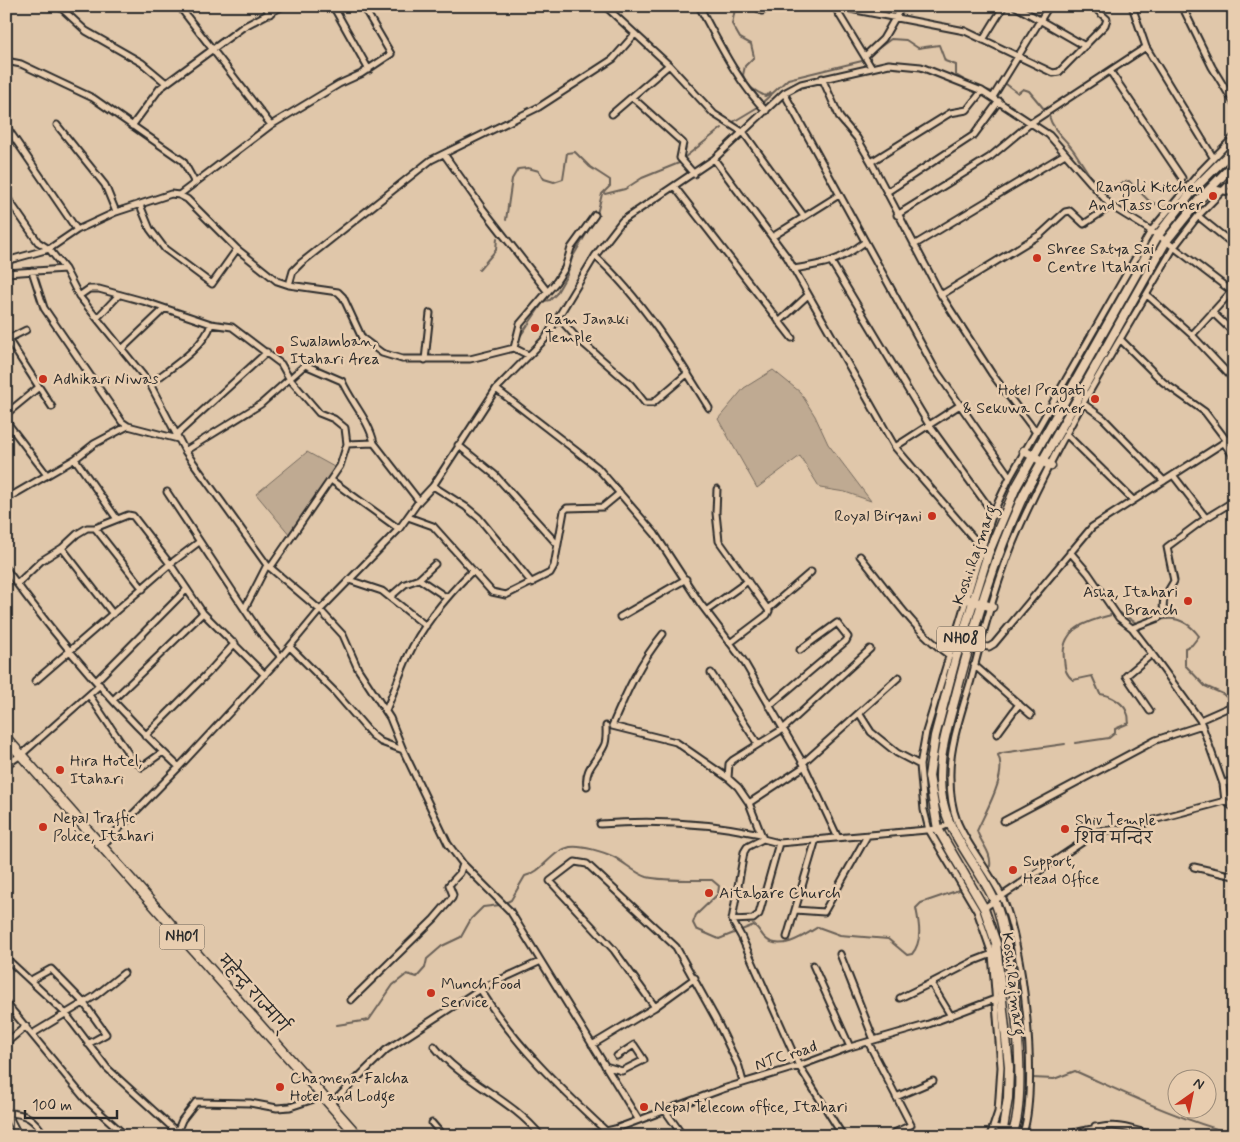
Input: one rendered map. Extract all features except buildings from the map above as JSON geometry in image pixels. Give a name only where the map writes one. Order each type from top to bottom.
[{"type":"highway","name":"महेन्द्र राज्मार्ग्","points":[[6,738],[358,1136]]},
{"type":"main road","points":[[1226,144],[1233,150]]},
{"type":"main road","name":"Koshi Rajmarg","points":[[1001,1132],[1009,1067],[996,943],[984,908],[964,870],[938,829],[929,776],[934,736],[953,657],[970,600],[1000,519],[1032,456],[1154,233],[1202,176],[1233,150]]},
{"type":"main road","name":"Koshi Rajmarg","points":[[1012,1134],[1020,1067],[1008,951],[994,901],[948,825],[940,776],[945,738],[983,604],[1010,523],[1042,461],[1166,241],[1234,164]]},
{"type":"main road","points":[[1024,451],[1050,466]]},
{"type":"main road","points":[[970,600],[992,607]]},
{"type":"main road","points":[[956,875],[964,870]]},
{"type":"street","points":[[59,6],[86,32],[142,63],[166,83]]},
{"type":"street","points":[[179,6],[271,125]]},
{"type":"street","points":[[265,6],[270,14]]},
{"type":"street","points":[[132,126],[153,95],[166,83],[243,27],[283,6]]},
{"type":"street","points":[[333,6],[369,70]]},
{"type":"street","points":[[179,195],[271,125],[339,84],[369,70],[391,54],[364,6]]},
{"type":"street","points":[[605,6],[669,65],[714,114],[744,133],[803,215]]},
{"type":"street","points":[[700,6],[738,78],[752,97],[766,111]]},
{"type":"street","points":[[755,6],[762,11],[772,6]]},
{"type":"street","points":[[835,6],[965,31],[1054,73],[1059,72],[1107,22],[1107,19],[1098,11],[1098,6]]},
{"type":"street","points":[[835,6],[871,67]]},
{"type":"street","points":[[865,56],[883,39],[902,6]]},
{"type":"street","points":[[983,40],[1004,6]]},
{"type":"street","points":[[1015,6],[1085,46]]},
{"type":"street","points":[[993,97],[1050,6]]},
{"type":"street","points":[[1132,6],[1146,47],[1213,157]]},
{"type":"street","points":[[1182,6],[1212,67],[1234,103]]},
{"type":"street","points":[[289,285],[293,271],[307,257],[420,168],[444,154],[539,107],[613,58],[635,34]]},
{"type":"street","points":[[897,215],[990,157],[1032,122],[1146,47]]},
{"type":"street","points":[[6,61],[21,64],[93,98],[183,161],[188,166],[193,184]]},
{"type":"street","points":[[102,846],[265,675],[320,610],[399,529],[419,501],[433,486],[496,389],[545,339],[579,282],[622,221],[714,159],[744,133],[784,93],[801,84],[889,64],[921,68],[982,91],[1032,122],[1049,135],[1111,206],[1166,241],[1233,292],[1192,335]]},
{"type":"street","points":[[612,114],[669,65]]},
{"type":"street","points":[[1110,71],[1182,178]]},
{"type":"street","points":[[822,78],[840,118],[857,138],[871,162],[897,215],[941,295],[992,374],[1035,431]]},
{"type":"street","points":[[871,162],[950,113],[968,110],[982,91]]},
{"type":"street","points":[[784,93],[935,369],[1010,477]]},
{"type":"street","points":[[632,97],[683,143],[680,158],[694,174]]},
{"type":"street","points":[[887,192],[974,135],[999,101]]},
{"type":"street","points":[[57,125],[105,185],[116,212]]},
{"type":"street","points":[[6,126],[77,230]]},
{"type":"street","points":[[970,600],[982,548],[994,513],[1010,477],[1035,431],[1154,233],[1190,183],[1202,176],[1213,157],[1234,137]]},
{"type":"street","points":[[444,154],[483,209],[548,291]]},
{"type":"street","points":[[914,245],[1065,154]]},
{"type":"street","points":[[714,159],[772,237],[793,269],[895,447],[982,548]]},
{"type":"street","points":[[1023,1134],[1028,1099],[1029,1066],[1024,992],[1012,924],[1002,895],[957,821],[950,776],[955,740],[974,665],[1019,527],[1084,404],[1174,247],[1198,216],[1234,178]]},
{"type":"street","points":[[674,186],[792,338]]},
{"type":"street","points":[[1213,186],[1234,193]]},
{"type":"street","points":[[6,260],[49,248],[77,230],[116,212],[171,194],[179,195],[187,199],[237,249],[277,281],[289,285],[338,292],[343,297],[362,338],[368,345],[382,353],[402,359],[470,359],[514,348],[528,356]]},
{"type":"street","points":[[772,237],[803,215],[839,195]]},
{"type":"street","points":[[6,196],[38,242],[49,248],[65,269],[79,296],[150,384],[186,451],[269,566],[320,610],[343,635],[358,669],[386,710],[448,844],[463,864],[510,912],[638,1119]]},
{"type":"street","points":[[140,205],[150,229],[165,249],[212,284],[237,249]]},
{"type":"street","points":[[941,295],[1040,234],[1065,212],[1070,211],[1079,222],[1084,224],[1111,206]]},
{"type":"street","points":[[514,348],[520,324],[565,268],[571,248],[595,215]]},
{"type":"street","points":[[1198,216],[1234,245]]},
{"type":"street","points":[[793,269],[832,263],[865,242]]},
{"type":"street","points":[[596,258],[618,277],[688,373],[709,408]]},
{"type":"street","points":[[832,263],[929,425],[994,513]]},
{"type":"street","points":[[6,273],[65,269]]},
{"type":"street","points":[[32,271],[44,308],[122,422],[128,426],[177,437]]},
{"type":"street","points":[[79,296],[94,289],[164,308],[211,324],[232,327],[268,352],[281,364],[289,378],[319,413],[334,419],[345,428],[347,444],[340,466],[269,566],[245,608]]},
{"type":"street","points":[[1147,295],[1192,335],[1234,380]]},
{"type":"street","points":[[97,318],[118,296]]},
{"type":"street","points":[[780,322],[807,296]]},
{"type":"street","points":[[122,349],[164,308]]},
{"type":"street","points":[[1212,312],[1234,333]]},
{"type":"street","points":[[425,360],[430,313]]},
{"type":"street","points":[[559,318],[575,336],[631,385],[645,403],[654,403],[688,373]]},
{"type":"street","points":[[150,384],[200,343],[209,333],[211,324]]},
{"type":"street","points":[[26,330],[7,338],[52,407]]},
{"type":"street","points":[[1121,340],[1163,382],[1205,412],[1234,457]]},
{"type":"street","points":[[177,437],[268,352]]},
{"type":"street","points":[[186,451],[261,404],[305,365],[342,381],[350,399],[366,422],[374,443],[419,501]]},
{"type":"street","points":[[6,414],[39,387]]},
{"type":"street","points":[[496,389],[597,467],[655,534],[706,612],[730,643],[783,729],[804,764],[838,838]]},
{"type":"street","points":[[1084,404],[1103,418],[1164,481]]},
{"type":"street","points":[[895,447],[960,406]]},
{"type":"street","points":[[6,421],[47,475]]},
{"type":"street","points":[[7,498],[75,459],[94,444],[128,426]]},
{"type":"street","points":[[1067,435],[1132,500]]},
{"type":"street","points":[[980,646],[989,647],[994,644],[1092,527],[1234,436]]},
{"type":"street","points":[[347,444],[374,443]]},
{"type":"street","points":[[458,445],[495,475],[557,544]]},
{"type":"street","points":[[75,459],[117,520]]},
{"type":"street","points":[[1173,475],[1206,518]]},
{"type":"street","points":[[331,480],[399,529]]},
{"type":"street","points":[[433,486],[466,507],[479,518],[532,583]]},
{"type":"street","points":[[717,488],[716,513],[719,541],[768,609]]},
{"type":"street","points":[[166,492],[260,631],[281,657]]},
{"type":"street","points":[[408,517],[433,526],[445,537],[472,571],[492,592],[506,595],[550,573],[554,566],[564,511],[567,508],[602,507],[620,493]]},
{"type":"street","points":[[1136,626],[1158,618],[1164,613],[1162,603],[1164,593],[1174,581],[1167,554],[1168,545],[1234,501]]},
{"type":"street","points":[[17,584],[41,561],[62,548],[86,528],[95,528],[128,515],[133,516],[170,564],[203,613],[265,675]]},
{"type":"street","points":[[95,528],[143,588]]},
{"type":"street","points":[[35,681],[170,564],[200,542]]},
{"type":"street","points":[[62,548],[113,614]]},
{"type":"street","points":[[1070,552],[1119,618],[1136,626],[1152,654],[1201,722],[1223,784],[1225,801],[1234,808]]},
{"type":"street","points":[[860,556],[904,610],[936,644],[953,657],[926,732],[920,765],[924,810],[929,830],[980,917],[992,954],[1001,1068],[1001,1095],[994,1127],[990,1136]]},
{"type":"street","points":[[390,597],[405,584],[419,579],[435,564]]},
{"type":"street","points":[[6,569],[70,651],[145,736],[179,767]]},
{"type":"street","points":[[386,710],[409,654],[426,626],[446,597],[472,571]]},
{"type":"street","points":[[730,643],[767,616],[768,609],[810,572]]},
{"type":"street","points":[[419,579],[446,597]]},
{"type":"street","points":[[620,616],[686,579]]},
{"type":"street","points":[[349,580],[382,591],[426,626]]},
{"type":"street","points":[[706,612],[748,581]]},
{"type":"street","points":[[6,765],[21,755],[88,694],[187,589]]},
{"type":"street","points":[[113,700],[203,613]]},
{"type":"street","points":[[769,706],[846,641],[848,637],[836,623],[800,650]]},
{"type":"street","points":[[663,634],[648,652],[632,679],[612,726],[676,742],[728,778],[738,786],[749,803],[762,836]]},
{"type":"street","points":[[145,736],[235,643]]},
{"type":"street","points":[[290,647],[334,691],[372,735],[381,742],[403,750]]},
{"type":"street","points":[[728,778],[731,761],[783,729],[870,649]]},
{"type":"street","points":[[1150,711],[1126,676],[1152,654]]},
{"type":"street","points":[[974,665],[1032,715]]},
{"type":"street","points":[[711,673],[758,744]]},
{"type":"street","points":[[749,803],[804,764],[899,676]]},
{"type":"street","points":[[1004,821],[1156,740],[1201,722],[1234,705],[1234,691]]},
{"type":"street","points":[[88,694],[130,756],[142,767],[163,752]]},
{"type":"street","points":[[997,734],[1019,704]]},
{"type":"street","points":[[859,713],[871,732],[897,753],[920,765]]},
{"type":"street","points":[[587,786],[586,778],[590,766],[605,745],[606,726]]},
{"type":"street","points":[[1223,784],[1234,779]]},
{"type":"street","points":[[984,908],[1099,831],[1137,827],[1225,801]]},
{"type":"street","points":[[600,824],[643,820],[729,827],[779,842],[938,829],[957,821]]},
{"type":"street","points":[[762,836],[747,847],[744,852],[733,923],[741,936],[799,1066],[843,1136]]},
{"type":"street","points":[[794,910],[824,912],[867,836]]},
{"type":"street","points":[[787,937],[816,839]]},
{"type":"street","points":[[733,923],[753,919],[759,914],[779,842]]},
{"type":"street","points":[[655,1007],[614,950],[550,881],[575,862],[580,861],[587,864],[676,946],[695,978],[739,1067],[743,1082]]},
{"type":"street","points":[[351,1000],[434,919],[454,896],[449,885],[460,873],[463,864]]},
{"type":"street","points":[[1194,868],[1234,876]]},
{"type":"street","points":[[840,954],[871,1041],[896,1097],[911,1125],[894,1133],[894,1136]]},
{"type":"street","points":[[900,998],[974,960],[992,954]]},
{"type":"street","points":[[6,958],[66,1014],[107,1068],[179,1134]]},
{"type":"street","points":[[331,1104],[386,1050],[480,989],[540,962]]},
{"type":"street","points":[[813,964],[850,1047]]},
{"type":"street","points":[[31,980],[50,969],[84,1002],[106,1034],[88,1044]]},
{"type":"street","points":[[32,1034],[66,1014],[124,973]]},
{"type":"street","points":[[592,1045],[655,1007],[695,978]]},
{"type":"street","points":[[931,983],[951,1016]]},
{"type":"street","points":[[480,989],[500,1021],[518,1043],[606,1131]]},
{"type":"street","name":"NTC road","points":[[584,1136],[606,1131],[743,1082],[799,1066],[850,1047],[951,1016],[996,999]]},
{"type":"street","points":[[6,1003],[85,1099],[126,1136]]},
{"type":"street","points":[[6,1043],[26,1026]]},
{"type":"street","points":[[604,1066],[622,1071],[644,1060],[634,1045],[617,1056]]},
{"type":"street","points":[[434,1046],[441,1055],[478,1084],[521,1113],[540,1136]]},
{"type":"street","points":[[896,1097],[933,1081]]},
{"type":"street","points":[[179,1134],[182,1120],[196,1102],[250,1103],[277,1108],[290,1107],[323,1096]]},
{"type":"street","points":[[664,1109],[683,1136]]},
{"type":"street","points":[[19,1136],[7,1113],[20,1113],[34,1119],[45,1136]]},
{"type":"street","points":[[432,1122],[442,1136]]},
{"type":"street","points":[[1095,1126],[1103,1136]]},
{"type":"street","points":[[1062,1136],[1076,1134],[1078,1130],[1095,1126],[1122,1126],[1154,1136]]},
{"type":"street","points":[[994,1127],[1001,1132],[1041,1136]]},
{"type":"street","points":[[614,1128],[619,1136]]},
{"type":"shaded area","points":[[773,370],[800,392],[815,416],[828,444],[871,501],[845,492],[820,488],[800,456],[757,488],[718,419],[744,388]]},
{"type":"shaded area","points":[[307,452],[336,468],[290,535],[256,494]]},
{"type":"waterway","points":[[739,6],[735,9],[732,24],[740,38],[751,44],[754,57],[745,66],[743,75],[749,86],[755,90],[765,96],[771,93]]},
{"type":"waterway","points":[[872,53],[891,39],[906,40],[918,48],[939,45],[945,61],[956,65],[956,75],[971,84]]},
{"type":"waterway","points":[[763,102],[788,79],[862,61]]},
{"type":"waterway","points":[[1006,84],[1018,93],[1023,89],[1029,91],[1044,109]]},
{"type":"waterway","points":[[983,89],[993,92]]},
{"type":"waterway","points":[[733,122],[758,107]]},
{"type":"waterway","points":[[1049,116],[1057,131],[1102,189],[1129,181],[1149,201],[1167,209]]},
{"type":"waterway","points":[[685,157],[722,128]]},
{"type":"waterway","points":[[506,220],[512,179],[518,169],[528,168],[539,171],[544,179],[554,182],[563,179],[567,153],[575,152],[590,167],[610,180],[610,186],[602,194],[597,214]]},
{"type":"waterway","points":[[605,194],[625,189],[642,178],[679,163]]},
{"type":"waterway","points":[[1219,184],[1234,189]]},
{"type":"waterway","points":[[519,338],[544,301],[550,300],[556,294],[567,275],[572,258],[595,219]]},
{"type":"waterway","points":[[479,270],[496,250],[497,238]]},
{"type":"waterway","points":[[1119,612],[1138,624]]},
{"type":"waterway","points":[[1075,743],[1109,738],[1115,733],[1115,729],[1129,723],[1124,707],[1112,698],[1100,694],[1092,676],[1073,680],[1067,673],[1065,665],[1064,649],[1066,640],[1071,633],[1093,620],[1111,615]]},
{"type":"waterway","points":[[1157,621],[1175,619],[1185,623],[1195,631],[1199,636],[1192,645],[1185,648],[1185,665],[1205,686],[1223,694],[1229,700]]},
{"type":"waterway","points":[[1234,721],[1230,732],[1234,740]]},
{"type":"waterway","points":[[990,866],[988,852],[977,831],[998,783],[1000,773],[998,755],[1065,744]]},
{"type":"waterway","points":[[505,903],[511,900],[525,876],[537,870],[563,849],[580,847],[610,855],[647,877],[670,880],[712,880],[719,886],[718,894],[696,915],[693,923],[696,929],[719,939],[754,925],[770,942],[784,943],[799,938],[818,927],[840,935],[888,939],[907,955],[912,954],[919,938],[916,908],[921,903],[959,890]]},
{"type":"waterway","points":[[337,1025],[369,1020],[393,985],[407,974],[417,977],[425,968],[427,959],[442,946],[461,937],[471,919],[483,907],[500,905]]},
{"type":"waterway","points":[[1032,1078],[1054,1079],[1075,1071],[1173,1114],[1234,1134]]},
{"type":"place","name":"Rangoli Kitchen And Tass Corner","points":[[1213,196]]},
{"type":"place","name":"Shree Satya Sai Centre Itahari","points":[[1037,258]]},
{"type":"place","name":"Ram Janaki Temple","points":[[535,328]]},
{"type":"place","name":"Swalamban, Itahari Area","points":[[280,350]]},
{"type":"place","name":"Adhikari Niwas","points":[[43,379]]},
{"type":"place","name":"Hotel Pragati & Sekuwa Corner","points":[[1095,399]]},
{"type":"place","name":"Royal Biryani","points":[[932,516]]},
{"type":"place","name":"Asha, Itahari Branch","points":[[1188,601]]},
{"type":"place","name":"Hira Hotel, Itahari","points":[[60,770]]},
{"type":"place","name":"Nepal Traffic Police, Itahari","points":[[43,827]]},
{"type":"place","name":"Shiv Temple शिव मन्दिर","points":[[1065,829]]},
{"type":"place","name":"Support, Head Office","points":[[1013,870]]},
{"type":"place","name":"Aitabare Church","points":[[709,893]]},
{"type":"place","name":"Munch Food Service","points":[[431,993]]},
{"type":"place","name":"Chamena Falcha Hotel and Lodge","points":[[280,1087]]},
{"type":"place","name":"Nepal Telecom office, Itahari","points":[[644,1107]]}]
